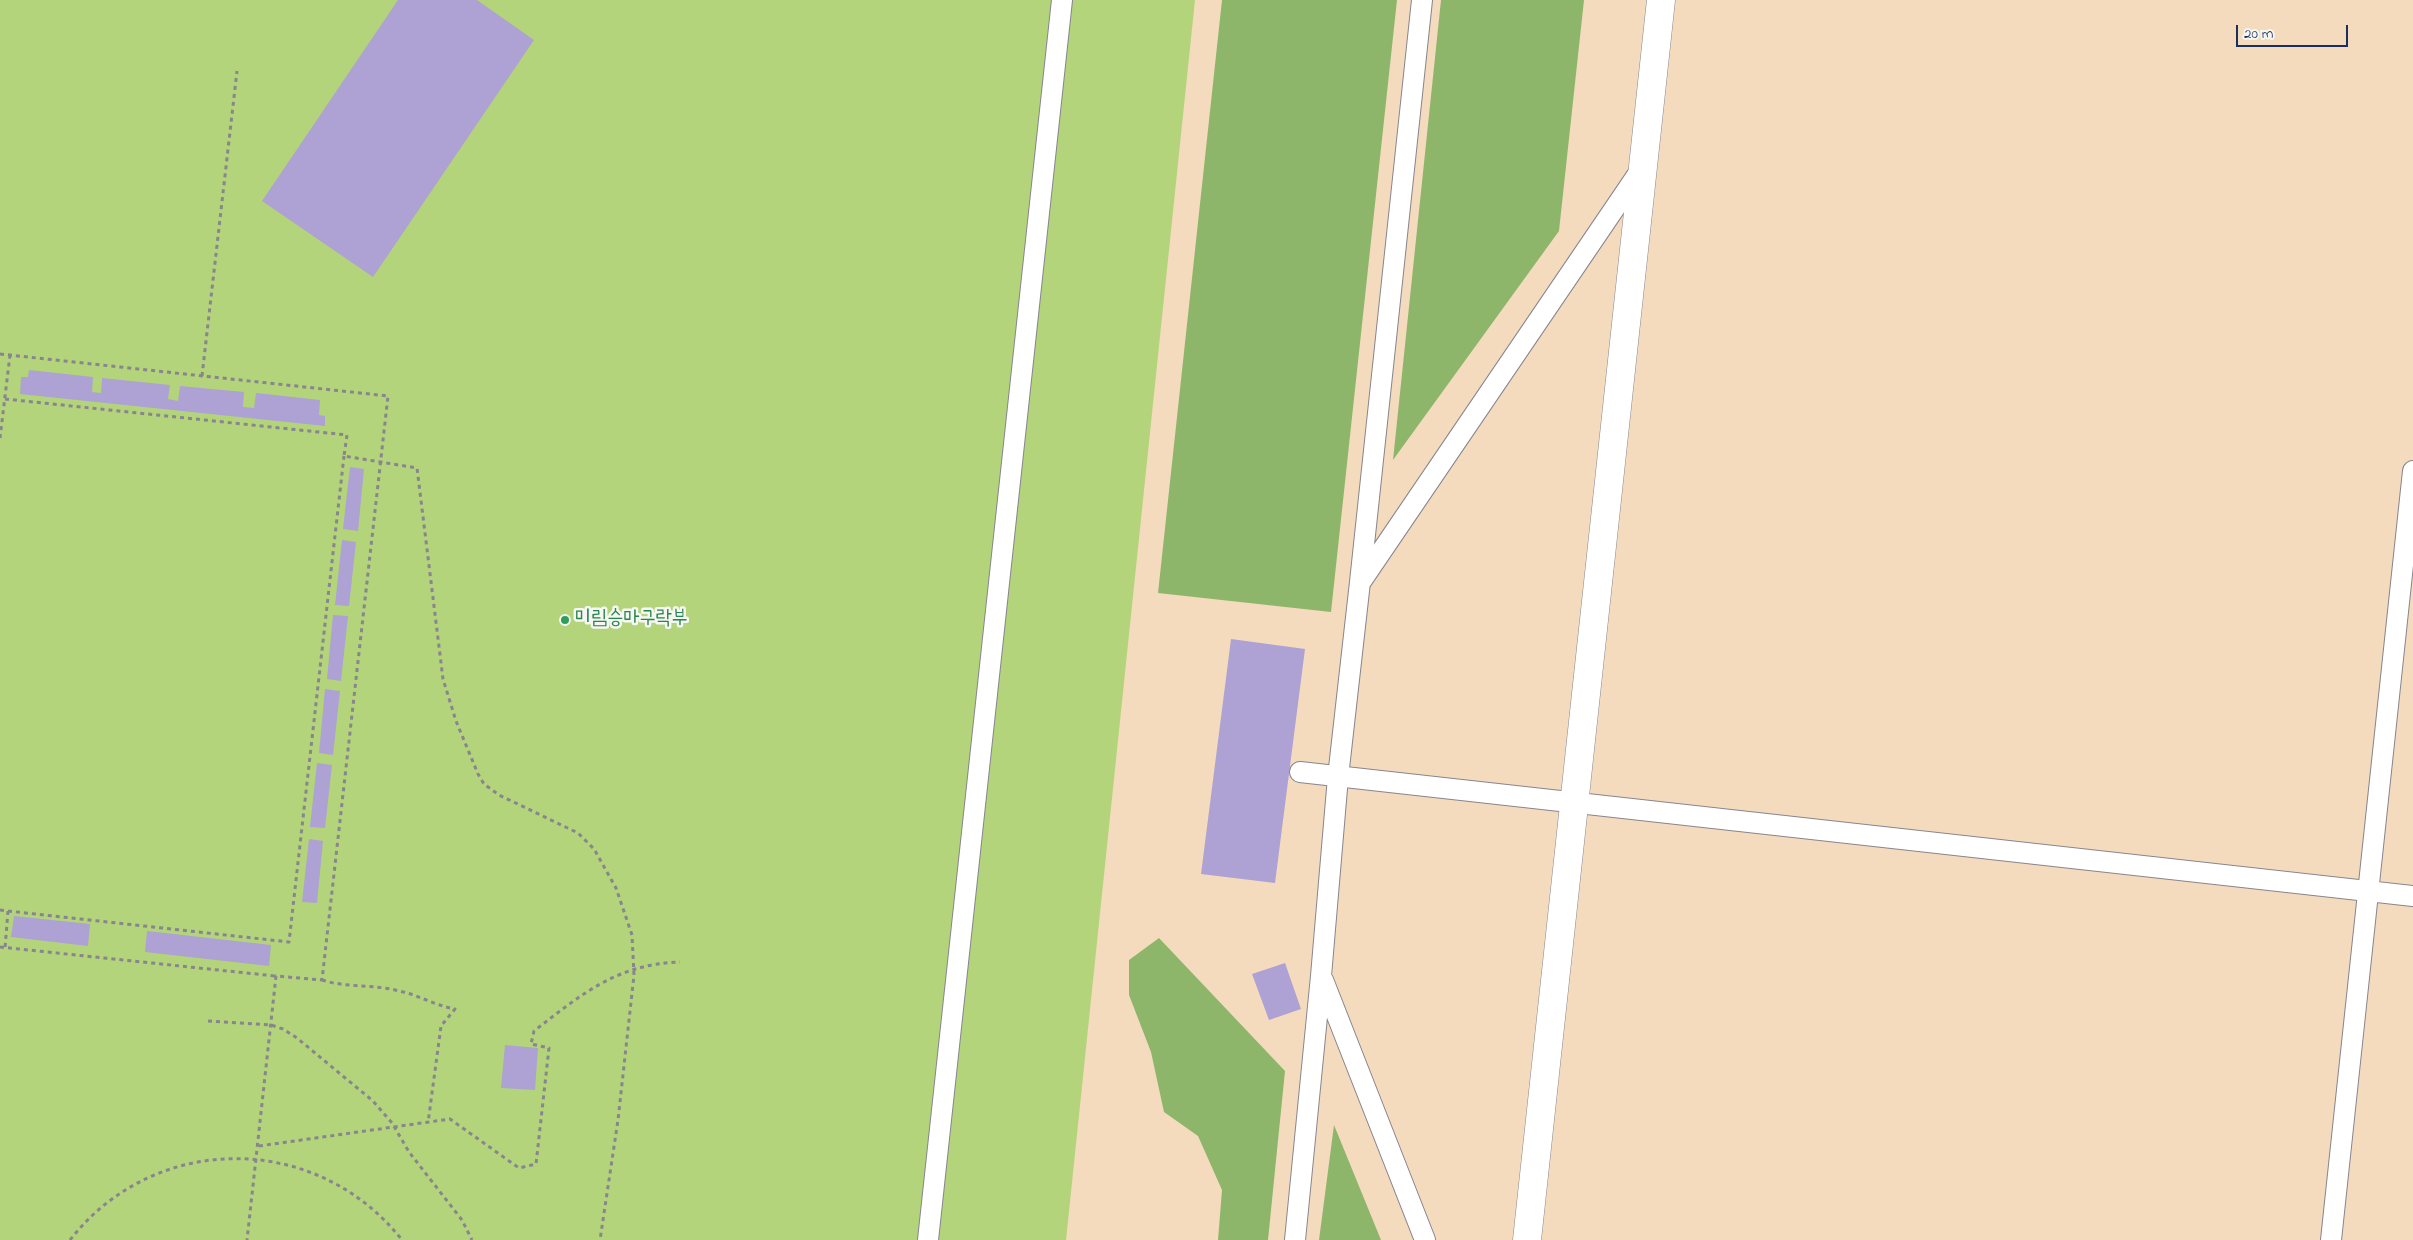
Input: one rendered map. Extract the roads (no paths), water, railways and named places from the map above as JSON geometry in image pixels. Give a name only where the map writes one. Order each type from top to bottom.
[{"type":"street","points":[[1527,1240],[1661,0]]},
{"type":"lane","points":[[928,1240],[1062,0]]},
{"type":"lane","points":[[1295,1240],[1338,777],[1422,0]]},
{"type":"lane","points":[[1360,582],[1643,167]]},
{"type":"lane","points":[[2331,1240],[2413,470]]},
{"type":"lane","points":[[1300,772],[2413,896]]},
{"type":"lane","points":[[1321,976],[1425,1240]]},
{"type":"place","name":"미림승마구락부","points":[[565,620]]}]
